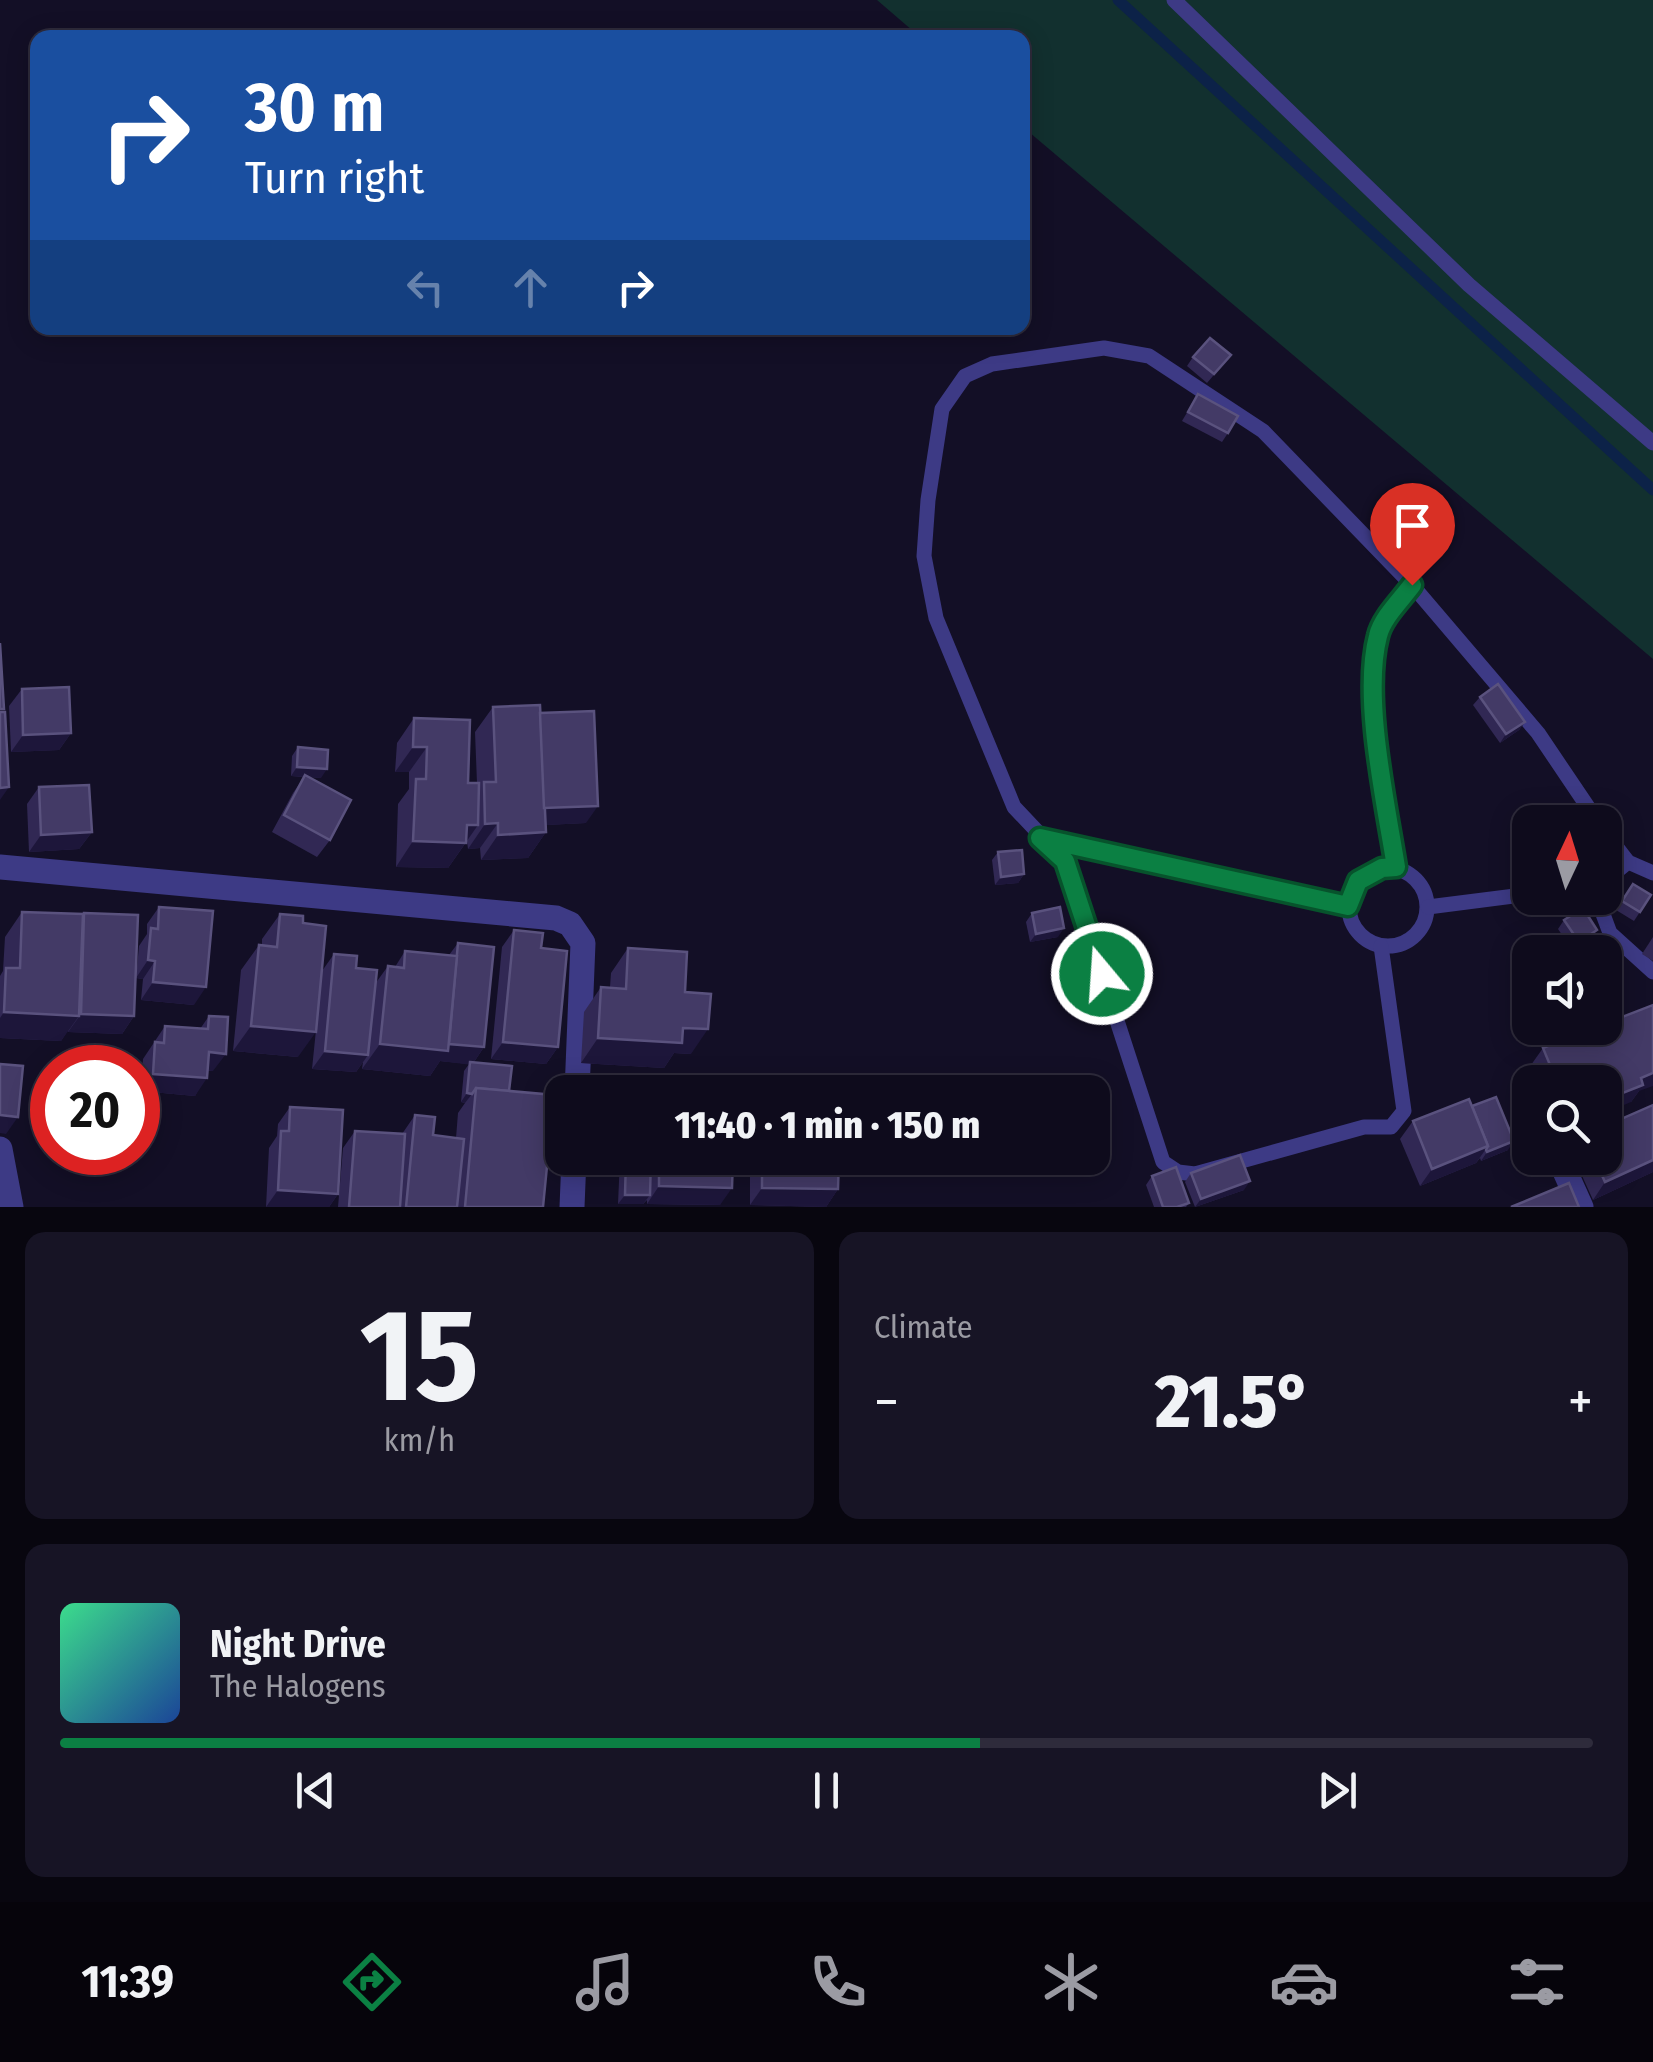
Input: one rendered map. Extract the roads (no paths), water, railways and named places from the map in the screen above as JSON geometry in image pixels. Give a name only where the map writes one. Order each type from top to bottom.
[{"type":"street","points":[[0,867],[556,918],[570,924],[583,943],[578,1075]]},
{"type":"street","points":[[0,1149],[11,1207]]},
{"type":"street","points":[[572,1207],[573,1175]]},
{"type":"street","points":[[1567,1175],[1581,1207]]},
{"type":"lane","points":[[1174,0],[1469,286],[1653,443]]},
{"type":"lane","points":[[1381,946],[1404,1111],[1391,1126],[1364,1127],[1196,1174],[1178,1172],[1163,1162],[1065,861],[1014,807],[936,618],[924,556],[942,409],[965,376],[992,364],[1104,348],[1150,356],[1263,430],[1412,585],[1538,733],[1587,805]]},
{"type":"lane","points":[[1396,867],[1378,744],[1374,658],[1378,632],[1412,585]]},
{"type":"lane","points":[[1040,838],[1348,906]]},
{"type":"lane","points":[[1622,854],[1628,862],[1653,873]]},
{"type":"lane","points":[[1622,867],[1628,862]]},
{"type":"lane","points":[[1396,867],[1419,881],[1428,907],[1418,933],[1408,941],[1381,946],[1358,932],[1348,906],[1358,881],[1382,868],[1396,867]]},
{"type":"lane","points":[[1428,907],[1512,896]]},
{"type":"lane","points":[[1603,915],[1610,933],[1653,972]]},
{"type":"waterway","points":[[1118,0],[1653,490]]}]
